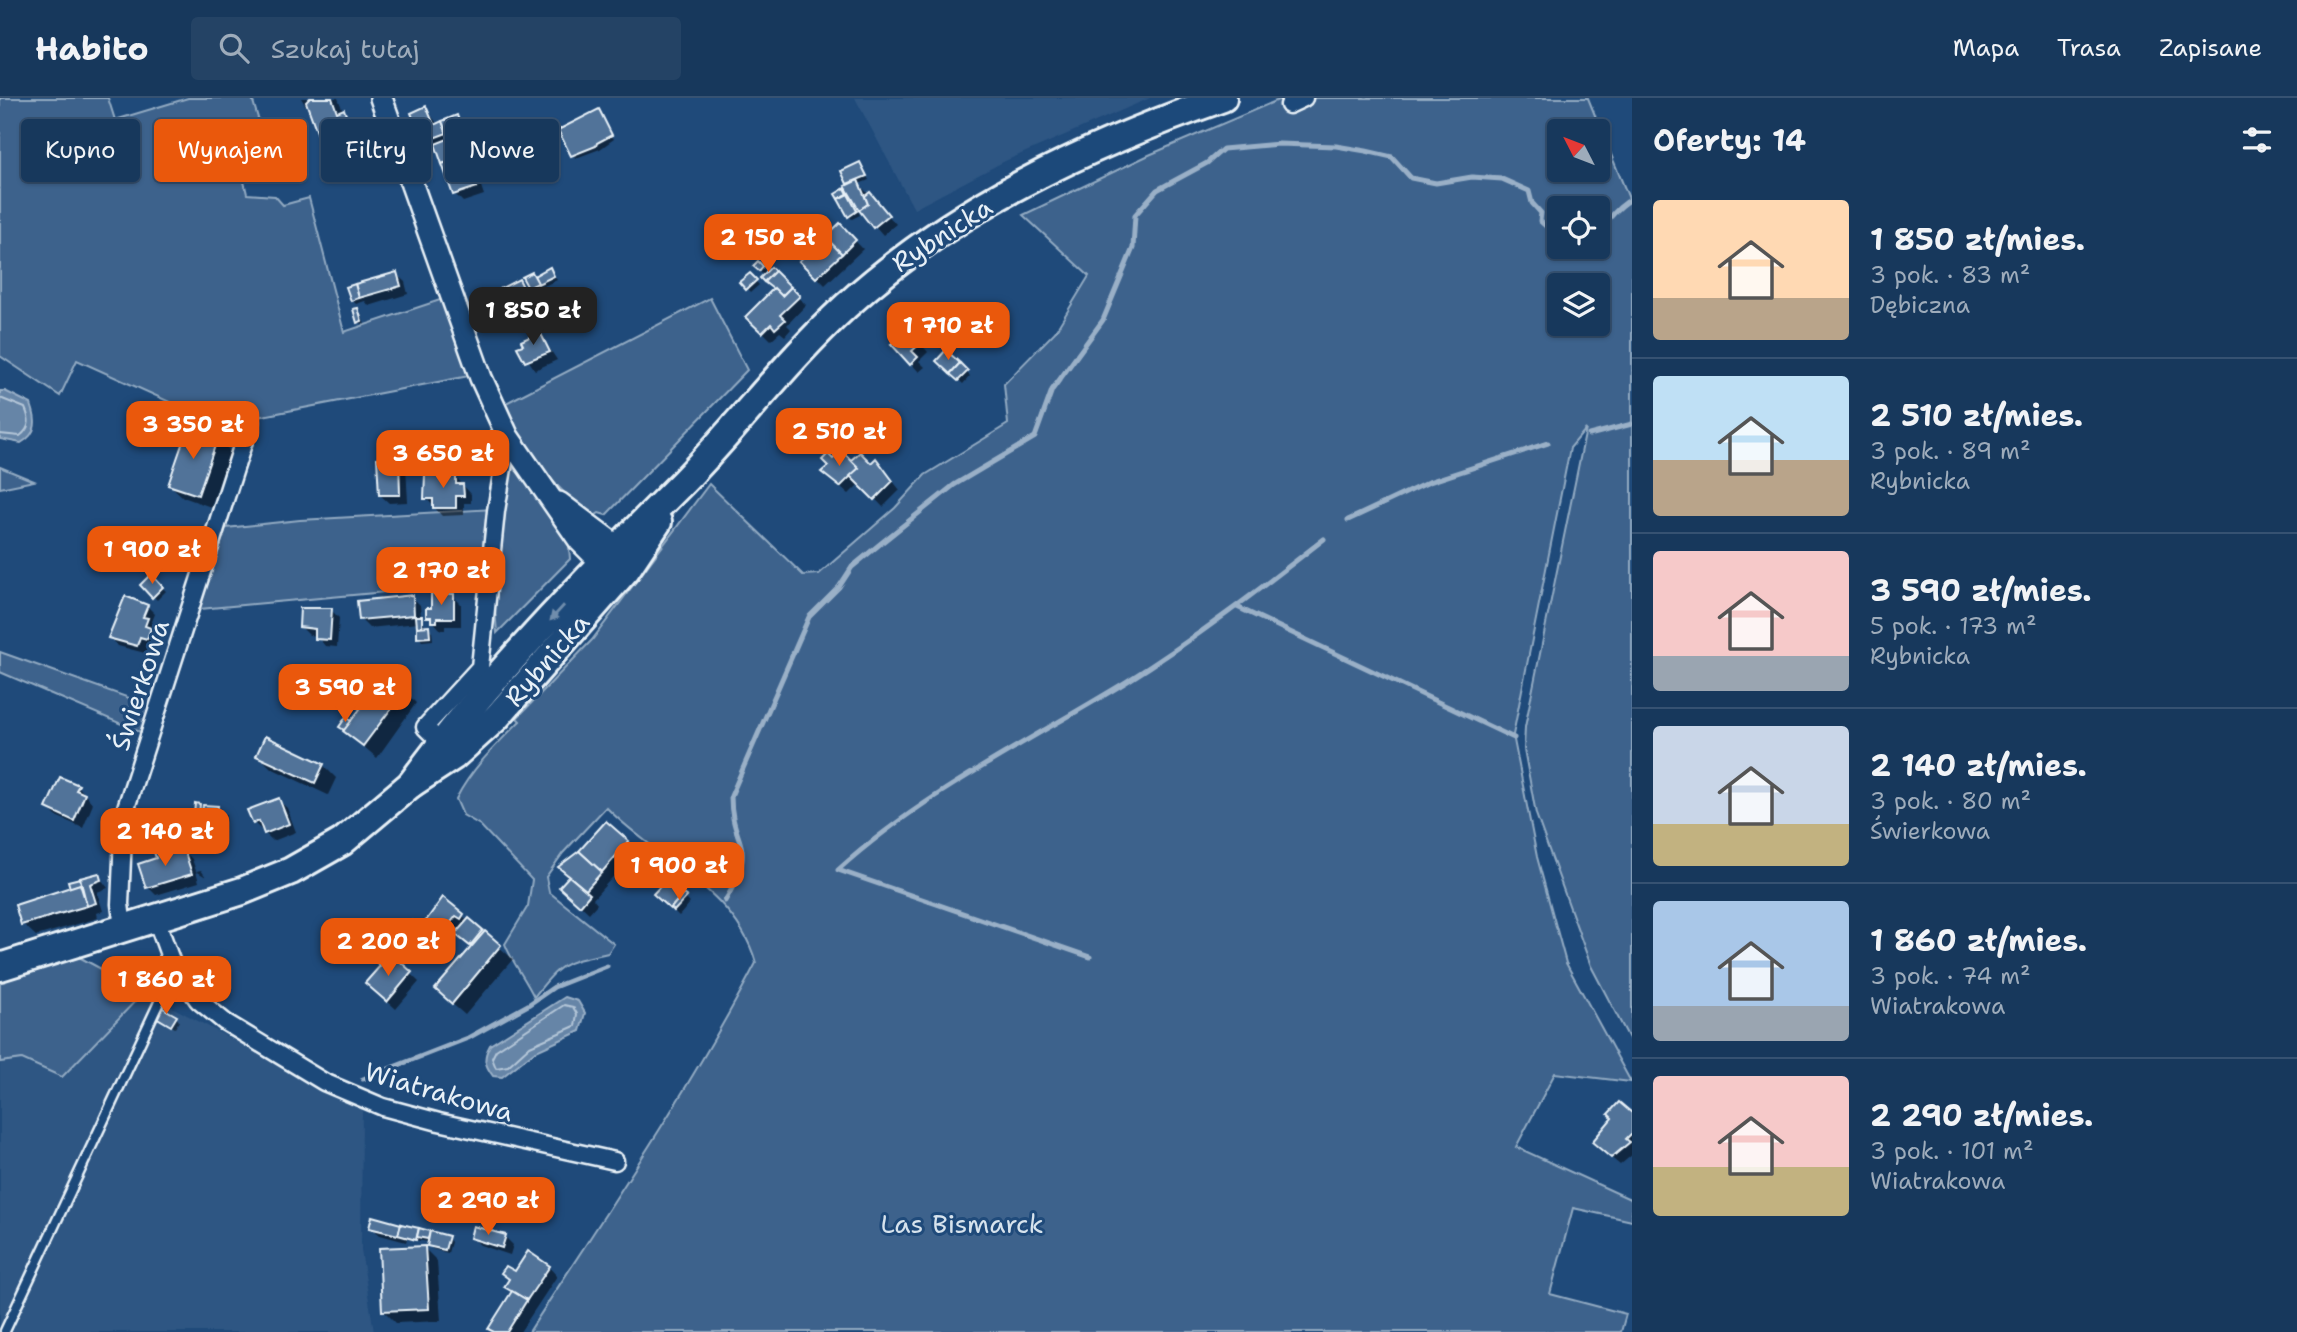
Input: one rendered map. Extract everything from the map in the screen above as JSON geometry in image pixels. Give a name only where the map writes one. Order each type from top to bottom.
[{"type":"main road","name":"Rybnicka","points":[[0,967],[242,891],[314,859],[369,822],[448,749],[496,718],[614,560],[686,479],[816,335],[925,240],[1068,158],[1196,103],[1223,98]]},
{"type":"street","points":[[381,98],[481,378],[508,437],[555,500],[586,521],[614,560]]},
{"type":"street","points":[[1289,105],[1304,98]]},
{"type":"street","name":"Świerkowa","points":[[123,928],[120,904],[124,814],[250,422]]},
{"type":"street","points":[[448,749],[425,727],[480,667],[496,511],[508,437]]},
{"type":"street","name":"Wiatrakowa","points":[[156,919],[175,968],[192,993],[209,1010],[324,1082],[383,1107],[615,1161]]},
{"type":"lane","points":[[5,1331],[175,968]]},
{"type":"shaded area","points":[[855,98],[1150,98],[1005,161],[914,209]]},
{"type":"shaded area","points":[[144,992],[362,1109],[361,1250],[374,1332],[0,1332],[0,1062],[22,1059],[63,1076]]},
{"type":"green space","points":[[0,98],[108,98],[115,119],[21,119],[21,182],[140,182],[140,119],[118,119],[188,98],[252,98],[258,119],[154,119],[154,182],[244,182],[247,194],[275,196],[283,205],[309,198],[344,332],[446,298],[474,375],[247,419],[238,433],[77,360],[60,396],[0,356]]},
{"type":"green space","name":"Las Bismarck","points":[[1283,98],[1588,98],[1597,119],[1547,119],[1547,182],[1610,182],[1610,152],[1632,206],[1632,1044],[1591,966],[1536,814],[1524,749],[1525,727],[1586,429],[1570,448],[1513,735],[1537,857],[1566,963],[1631,1082],[1555,1073],[1516,1147],[1632,1200],[1632,1221],[1573,1208],[1550,1294],[1626,1314],[1621,1332],[529,1332],[675,1104],[756,963],[746,937],[713,895],[606,807],[563,853],[546,877],[549,892],[614,944],[608,953],[558,969],[534,997],[505,944],[528,906],[532,880],[480,825],[463,815],[456,799],[477,767],[520,721],[517,718],[592,640],[709,484],[803,575],[819,574],[895,508],[925,475],[1008,424],[1004,384],[1055,332],[1089,276],[1023,215],[1149,155]]},
{"type":"green space","points":[[710,298],[747,370],[606,515],[599,513],[593,517],[564,493],[541,467],[521,438],[504,404]]},
{"type":"green space","points":[[0,467],[34,481],[0,488]]},
{"type":"green space","points":[[510,467],[531,480],[573,541],[569,547],[570,559],[497,633],[493,586]]},
{"type":"green space","points":[[494,509],[484,583],[199,609],[226,528],[300,520]]},
{"type":"green space","points":[[0,652],[149,705],[140,732],[0,672]]},
{"type":"green space","points":[[79,957],[144,992],[62,1077],[22,1059],[0,1062],[0,979]]},
{"type":"water","points":[[0,391],[31,404],[35,426],[31,435],[21,443],[0,439]]},
{"type":"water","points":[[565,997],[578,1001],[585,1013],[580,1031],[534,1052],[502,1077],[493,1076],[486,1061],[490,1045]]},
{"type":"building","points":[[310,98],[332,98],[337,112],[344,109],[347,118],[321,119],[321,143],[306,102]]},
{"type":"building","points":[[426,106],[434,125],[442,121],[445,134],[431,139],[431,119],[413,119],[411,113]]},
{"type":"building","points":[[599,109],[612,135],[596,146],[571,156],[559,129]]},
{"type":"building","points":[[445,140],[445,163],[442,164],[435,144]]},
{"type":"building","points":[[860,162],[867,176],[847,184],[841,171]]},
{"type":"building","points":[[858,180],[868,204],[859,210],[845,186]]},
{"type":"building","points":[[448,182],[475,182],[477,187],[453,195]]},
{"type":"building","points":[[845,188],[848,194],[838,199],[835,194]]},
{"type":"building","points":[[870,192],[889,215],[873,228],[859,210],[868,204],[865,196]]},
{"type":"building","points":[[848,194],[857,211],[848,217],[838,199]]},
{"type":"building","points":[[840,223],[856,240],[842,254],[825,237]]},
{"type":"building","points":[[783,224],[793,235],[786,242],[775,230]]},
{"type":"building","points":[[825,237],[842,254],[816,278],[799,261]]},
{"type":"building","points":[[758,261],[763,266],[759,271],[753,266]]},
{"type":"building","points":[[550,267],[554,276],[538,284],[534,276]]},
{"type":"building","points":[[771,267],[775,271],[764,282],[760,278]]},
{"type":"building","points":[[775,271],[791,287],[782,296],[764,282]]},
{"type":"building","points":[[397,272],[401,286],[359,298],[355,284]]},
{"type":"building","points":[[532,272],[538,283],[528,288],[522,277]]},
{"type":"building","points":[[750,273],[757,280],[746,290],[739,282]]},
{"type":"building","points":[[519,279],[531,303],[504,317],[492,293]]},
{"type":"building","points":[[355,284],[359,298],[351,301],[346,287]]},
{"type":"building","points":[[791,287],[800,296],[780,315],[785,320],[775,329],[771,324],[762,333],[745,317],[774,288],[782,296]]},
{"type":"building","points":[[574,306],[581,320],[574,324],[567,310]]},
{"type":"building","points":[[358,308],[362,321],[357,323],[353,309]]},
{"type":"building","points":[[910,331],[921,343],[912,351],[918,357],[910,365],[891,344]]},
{"type":"building","points":[[540,332],[550,352],[525,362],[517,347],[523,345],[521,341]]},
{"type":"building","points":[[946,350],[960,363],[950,374],[936,361]]},
{"type":"building","points":[[960,363],[968,371],[958,381],[950,374]]},
{"type":"building","points":[[188,427],[218,437],[198,495],[168,485]]},
{"type":"building","points":[[408,451],[419,451],[418,466],[408,465]]},
{"type":"building","points":[[842,451],[859,468],[840,487],[821,472],[828,466],[822,460],[828,454],[833,459]]},
{"type":"building","points":[[860,452],[871,463],[876,458],[893,481],[874,500],[850,476],[859,468],[851,460]]},
{"type":"building","points":[[399,457],[400,495],[379,495],[377,458]]},
{"type":"building","points":[[425,474],[456,474],[456,484],[463,484],[464,496],[456,496],[456,508],[433,508],[433,499],[424,499]]},
{"type":"building","points":[[151,574],[163,587],[152,598],[140,585]]},
{"type":"building","points":[[431,593],[454,594],[454,618],[437,618],[437,622],[431,622],[431,617],[426,617],[426,608],[431,608]]},
{"type":"building","points":[[413,595],[414,615],[359,620],[357,601]]},
{"type":"building","points":[[125,596],[148,605],[143,617],[148,618],[145,626],[151,628],[147,639],[140,637],[137,646],[108,638]]},
{"type":"building","points":[[300,608],[332,608],[330,640],[315,639],[315,629],[299,627]]},
{"type":"building","points":[[416,616],[422,616],[422,627],[417,627]]},
{"type":"building","points":[[429,626],[430,637],[417,638],[417,627]]},
{"type":"building","points":[[385,675],[405,690],[363,746],[343,731],[360,709],[353,704],[360,695],[366,700]]},
{"type":"building","points":[[346,717],[351,721],[344,730],[339,727]]},
{"type":"building","points":[[265,736],[324,764],[315,783],[256,756]]},
{"type":"building","points":[[60,777],[79,785],[76,790],[85,794],[74,821],[46,808]]},
{"type":"building","points":[[279,798],[289,824],[264,834],[259,821],[253,824],[247,810]]},
{"type":"building","points":[[195,803],[200,804],[198,828],[193,828]]},
{"type":"building","points":[[203,805],[218,806],[215,832],[200,830]]},
{"type":"building","points":[[606,821],[629,841],[602,872],[579,851]]},
{"type":"building","points":[[200,830],[215,832],[215,838],[199,836]]},
{"type":"building","points":[[184,849],[192,874],[146,888],[138,864],[156,858],[154,852],[162,850],[164,855]]},
{"type":"building","points":[[579,851],[602,872],[586,890],[558,867]]},
{"type":"building","points":[[99,873],[101,880],[90,884],[96,903],[87,906],[80,878]]},
{"type":"building","points":[[569,876],[590,894],[580,906],[559,887]]},
{"type":"building","points":[[80,878],[81,884],[70,888],[68,881]]},
{"type":"building","points":[[667,879],[683,894],[670,909],[653,894]]},
{"type":"building","points":[[80,884],[87,906],[21,925],[15,905]]},
{"type":"building","points":[[683,894],[687,897],[674,911],[671,908]]},
{"type":"building","points":[[443,897],[464,914],[461,919],[456,916],[444,931],[435,923],[432,927],[425,922]]},
{"type":"building","points":[[469,918],[483,930],[470,946],[455,934]]},
{"type":"building","points":[[413,921],[421,928],[412,939],[403,932]]},
{"type":"building","points":[[485,931],[501,945],[452,1004],[435,989]]},
{"type":"building","points":[[394,956],[412,972],[387,1002],[365,983],[380,966],[377,963],[382,958],[388,963]]},
{"type":"building","points":[[161,1007],[177,1016],[171,1026],[156,1017]]},
{"type":"building","points":[[1619,1102],[1632,1113],[1632,1133],[1626,1139],[1630,1142],[1611,1158],[1592,1142],[1612,1118],[1608,1114]]},
{"type":"building","points":[[372,1216],[401,1224],[398,1235],[369,1228]]},
{"type":"building","points":[[401,1224],[419,1228],[416,1240],[398,1235]]},
{"type":"building","points":[[473,1226],[506,1235],[502,1248],[470,1238]]},
{"type":"building","points":[[419,1228],[430,1231],[428,1239],[417,1237]]},
{"type":"building","points":[[430,1231],[449,1236],[445,1250],[427,1246]]},
{"type":"building","points":[[425,1246],[429,1309],[382,1311],[379,1248]]},
{"type":"building","points":[[528,1251],[550,1266],[527,1300],[504,1287],[509,1279],[501,1273],[506,1266],[515,1271]]},
{"type":"building","points":[[512,1291],[527,1300],[507,1332],[488,1329]]},
{"type":"waterway","points":[[725,901],[741,867],[742,855],[732,813],[731,796],[809,617],[839,587],[852,567],[954,485],[1035,437],[1052,390],[1103,320],[1133,248],[1135,215],[1157,190],[1207,163],[1223,149],[1279,144],[1336,146],[1392,157],[1411,178],[1436,183],[1472,177],[1502,179],[1529,191],[1532,203],[1541,213],[1540,221],[1547,227]]},
{"type":"waterway","points":[[1610,217],[1632,199]]},
{"type":"waterway","points":[[1589,435],[1632,424]]},
{"type":"waterway","points":[[1348,520],[1429,482],[1548,443]]},
{"type":"waterway","points":[[1090,957],[838,870],[871,842],[941,792],[1177,649],[1324,539]]},
{"type":"waterway","points":[[1237,607],[1514,738]]},
{"type":"waterway","points":[[363,1079],[468,1038],[528,1005],[554,987],[607,966]]}]
